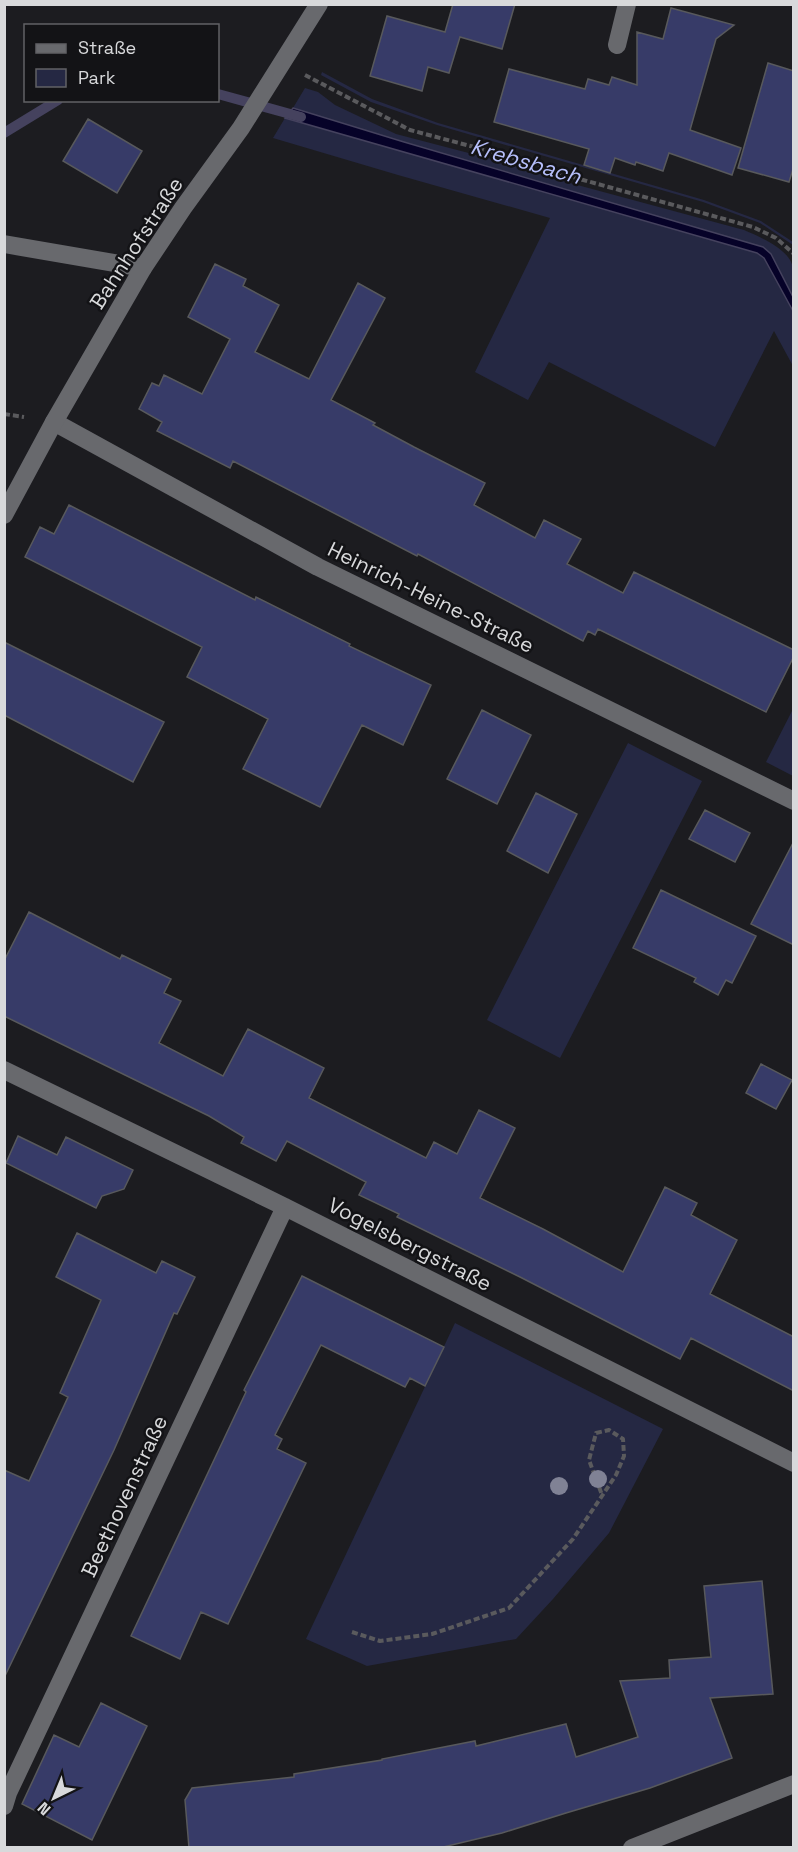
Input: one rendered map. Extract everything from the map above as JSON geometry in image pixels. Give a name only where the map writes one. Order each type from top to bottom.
[{"type":"street","name":"Bahnhofstraße","points":[[4,515],[54,422],[143,268],[241,128],[319,4]]},
{"type":"street","points":[[616,45],[627,4]]},
{"type":"street","points":[[4,244],[143,268]]},
{"type":"street","name":"Heinrich-Heine-Straße","points":[[54,422],[318,567],[794,801]]},
{"type":"street","name":"Vogelsbergstraße","points":[[4,1070],[285,1207],[794,1462]]},
{"type":"street","name":"Beethovenstraße","points":[[4,1806],[8,1793],[285,1207]]},
{"type":"street","points":[[632,1848],[794,1784]]},
{"type":"path","points":[[311,78],[410,130],[753,226],[776,238],[794,254]]},
{"type":"path","points":[[352,1632],[380,1641],[432,1634],[509,1608],[573,1539],[616,1475],[624,1456],[623,1439],[609,1430],[596,1433],[589,1460],[602,1495]]},
{"type":"green space","points":[[322,72],[372,99],[438,123],[704,200],[761,221],[793,242],[793,245],[760,223],[703,202],[437,125],[371,102],[321,75]]},
{"type":"green space","points":[[305,88],[318,92],[335,105],[396,134],[744,230],[780,249],[791,261],[794,271],[793,297],[763,247],[293,108]]},
{"type":"green space","points":[[285,118],[757,253],[764,258],[793,311],[793,366],[774,331],[715,447],[549,362],[528,400],[475,372],[550,218],[273,138]]},
{"type":"green space","points":[[793,709],[793,776],[766,762]]},
{"type":"green space","points":[[628,743],[702,781],[560,1058],[487,1020]]},
{"type":"green space","points":[[455,1323],[663,1429],[609,1533],[516,1639],[367,1666],[306,1639]]},
{"type":"shaded area","points":[[293,108],[763,247],[771,254],[793,297],[793,311],[764,258],[757,253],[285,118]]},
{"type":"building","points":[[453,4],[515,4],[502,49],[460,37],[449,73],[428,67],[422,91],[370,76],[387,16],[445,32]]},
{"type":"building","points":[[671,8],[734,25],[716,39],[690,130],[741,148],[732,175],[669,153],[663,171],[615,158],[610,173],[584,165],[589,149],[494,122],[509,69],[585,89],[588,79],[609,85],[612,77],[637,85],[637,32],[663,39]]},
{"type":"building","points":[[768,63],[794,71],[794,166],[789,182],[738,168]]},
{"type":"building","points":[[88,119],[142,151],[117,193],[63,161]]},
{"type":"building","points":[[215,264],[246,279],[243,286],[279,305],[255,352],[309,379],[358,283],[385,298],[331,400],[375,423],[373,425],[485,483],[474,505],[535,538],[544,520],[581,539],[567,564],[623,593],[634,572],[794,650],[794,656],[766,712],[598,629],[595,635],[588,631],[583,641],[418,554],[417,556],[233,461],[230,468],[157,431],[162,422],[139,409],[152,383],[159,386],[164,375],[202,394],[230,339],[188,317]]},
{"type":"building","points":[[69,505],[255,600],[256,597],[350,644],[349,646],[431,685],[403,745],[362,725],[320,807],[243,769],[268,719],[187,677],[202,647],[25,557],[40,527],[54,534]]},
{"type":"building","points":[[4,642],[164,722],[133,782],[4,715]]},
{"type":"building","points":[[482,710],[531,735],[497,804],[447,779]]},
{"type":"building","points":[[536,793],[577,814],[548,873],[507,851]]},
{"type":"building","points":[[705,810],[750,833],[735,862],[689,839]]},
{"type":"building","points":[[794,841],[794,945],[751,924]]},
{"type":"building","points":[[661,890],[756,936],[732,983],[726,980],[718,995],[694,982],[696,978],[633,948]]},
{"type":"building","points":[[29,912],[120,959],[122,955],[171,979],[164,993],[181,1001],[159,1043],[223,1076],[248,1029],[324,1068],[309,1098],[426,1158],[434,1142],[457,1154],[479,1110],[515,1128],[480,1198],[623,1272],[665,1187],[697,1203],[691,1215],[737,1240],[710,1294],[794,1337],[794,1391],[691,1338],[680,1359],[397,1217],[399,1214],[359,1195],[366,1182],[287,1141],[276,1161],[241,1143],[244,1137],[209,1116],[4,1016],[4,961]]},
{"type":"building","points":[[761,1064],[792,1080],[776,1109],[746,1093]]},
{"type":"building","points":[[18,1136],[57,1155],[66,1137],[133,1170],[124,1189],[102,1196],[96,1208],[6,1163]]},
{"type":"building","points":[[77,1233],[156,1273],[162,1261],[195,1277],[177,1314],[174,1313],[114,1450],[4,1678],[4,1470],[29,1481],[68,1397],[60,1393],[101,1300],[56,1277]]},
{"type":"building","points":[[302,1276],[444,1347],[425,1386],[410,1378],[405,1387],[321,1345],[275,1435],[282,1439],[277,1449],[306,1463],[228,1624],[201,1612],[180,1659],[131,1636],[246,1392],[244,1390]]},
{"type":"building","points":[[762,1581],[773,1694],[710,1698],[732,1758],[650,1788],[502,1833],[439,1848],[189,1848],[185,1800],[192,1788],[294,1777],[294,1774],[382,1760],[475,1741],[476,1746],[566,1724],[576,1757],[638,1737],[620,1681],[670,1678],[669,1660],[711,1657],[704,1586]]},
{"type":"building","points":[[101,1703],[147,1726],[92,1840],[22,1804],[54,1735],[79,1747]]},
{"type":"waterway","name":"Krebsbach","points":[[219,94],[301,117]]},
{"type":"waterway","name":"Krebsbach","points":[[4,133],[55,102]]}]
